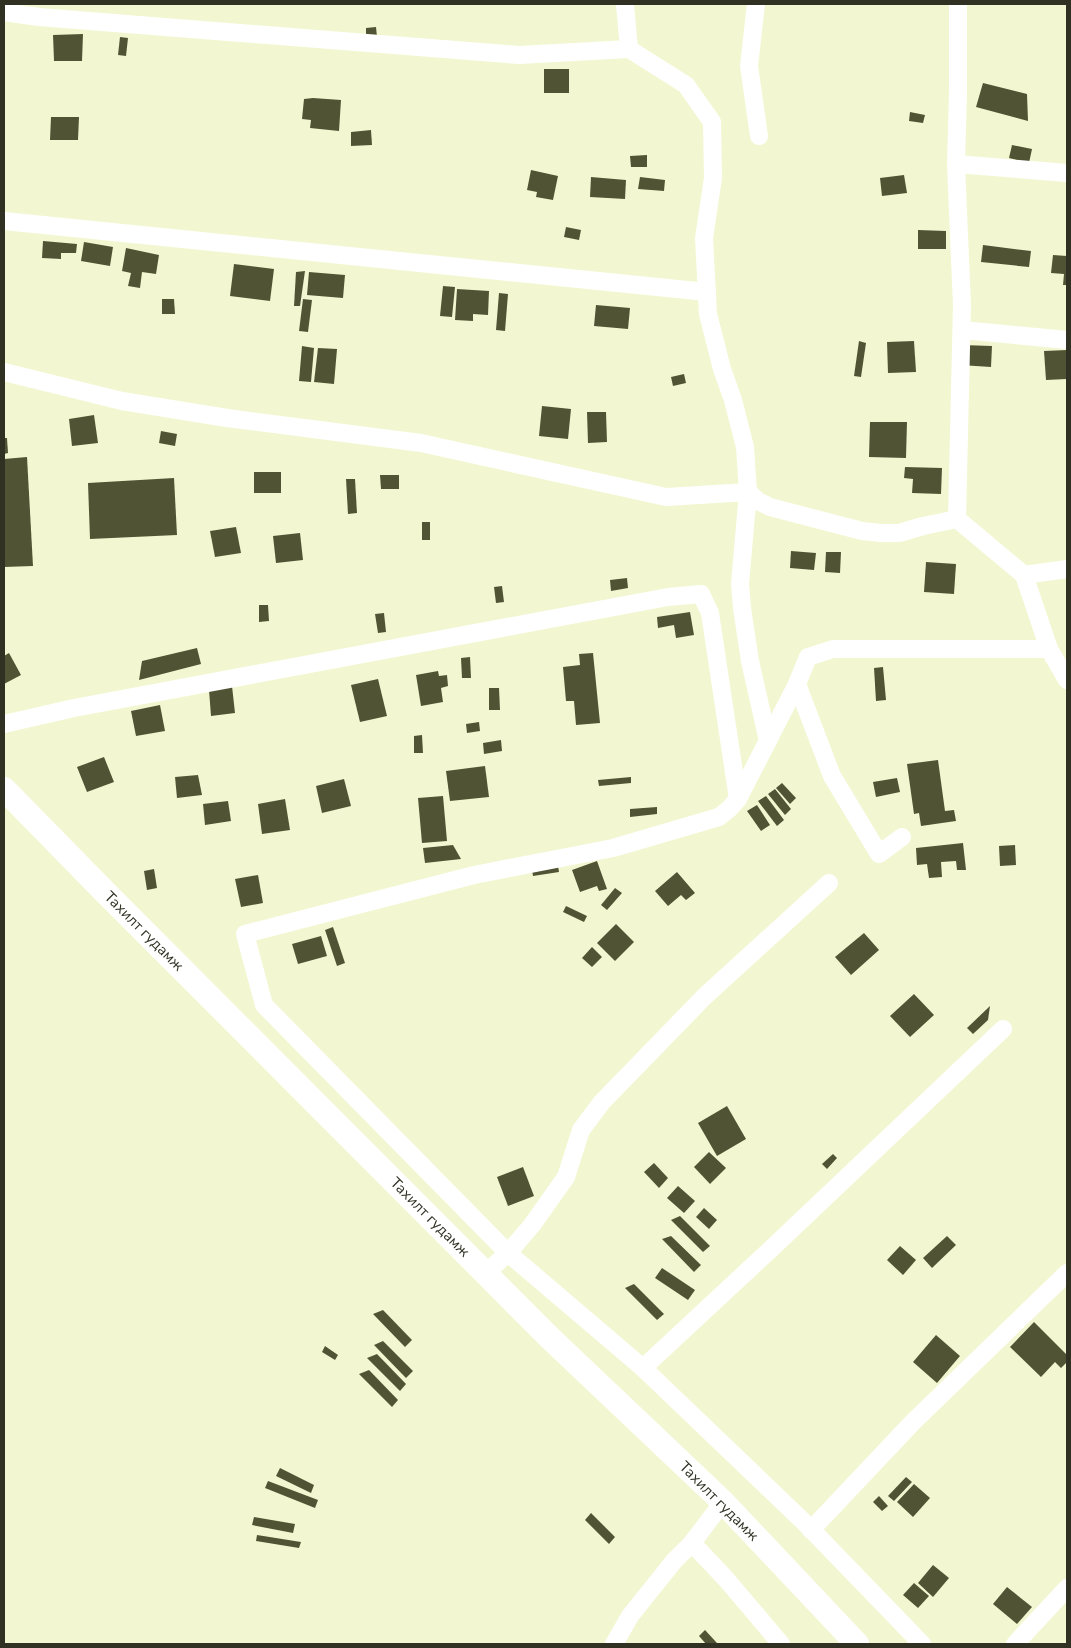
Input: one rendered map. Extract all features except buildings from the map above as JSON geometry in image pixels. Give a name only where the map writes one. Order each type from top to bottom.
[{"type":"main road","name":"Тахилт гудамж","points":[[4,789],[550,1338],[723,1502],[857,1644]]},
{"type":"street","points":[[625,4],[628,49]]},
{"type":"street","points":[[756,4],[749,66],[759,136]]},
{"type":"street","points":[[957,519],[962,330],[956,164],[958,4]]},
{"type":"street","points":[[4,12],[39,17],[518,55],[628,49],[686,85],[712,122],[712,178],[704,238],[708,314],[745,447],[748,492],[740,584],[750,661],[768,741]]},
{"type":"street","points":[[956,164],[1067,173]]},
{"type":"street","points":[[4,221],[707,292]]},
{"type":"street","points":[[962,330],[1067,340]]},
{"type":"street","points":[[4,372],[122,402],[227,418],[421,443],[666,497],[748,492],[770,508],[862,531],[899,534],[923,526],[957,519]]},
{"type":"street","points":[[957,519],[1024,575],[1049,649],[1067,680]]},
{"type":"street","points":[[1024,575],[1067,569]]},
{"type":"street","points":[[4,724],[74,708],[668,597],[701,594],[710,613],[738,799]]},
{"type":"street","points":[[922,1644],[811,1530],[643,1368],[508,1253],[264,1006],[245,934],[474,875],[613,848],[719,817],[730,809],[738,799],[797,684],[808,657],[833,649],[1049,649]]},
{"type":"street","points":[[797,684],[832,776],[879,854],[902,837]]},
{"type":"street","points":[[486,1273],[508,1253],[532,1225],[566,1177],[581,1130],[602,1102],[705,996],[829,883]]},
{"type":"street","points":[[643,1368],[1003,1029]]},
{"type":"street","points":[[811,1530],[913,1422],[1067,1273]]},
{"type":"street","points":[[614,1644],[630,1616],[674,1561],[692,1543],[723,1502]]},
{"type":"street","points":[[692,1543],[726,1579],[781,1644]]},
{"type":"street","points":[[1015,1644],[1067,1588]]}]
